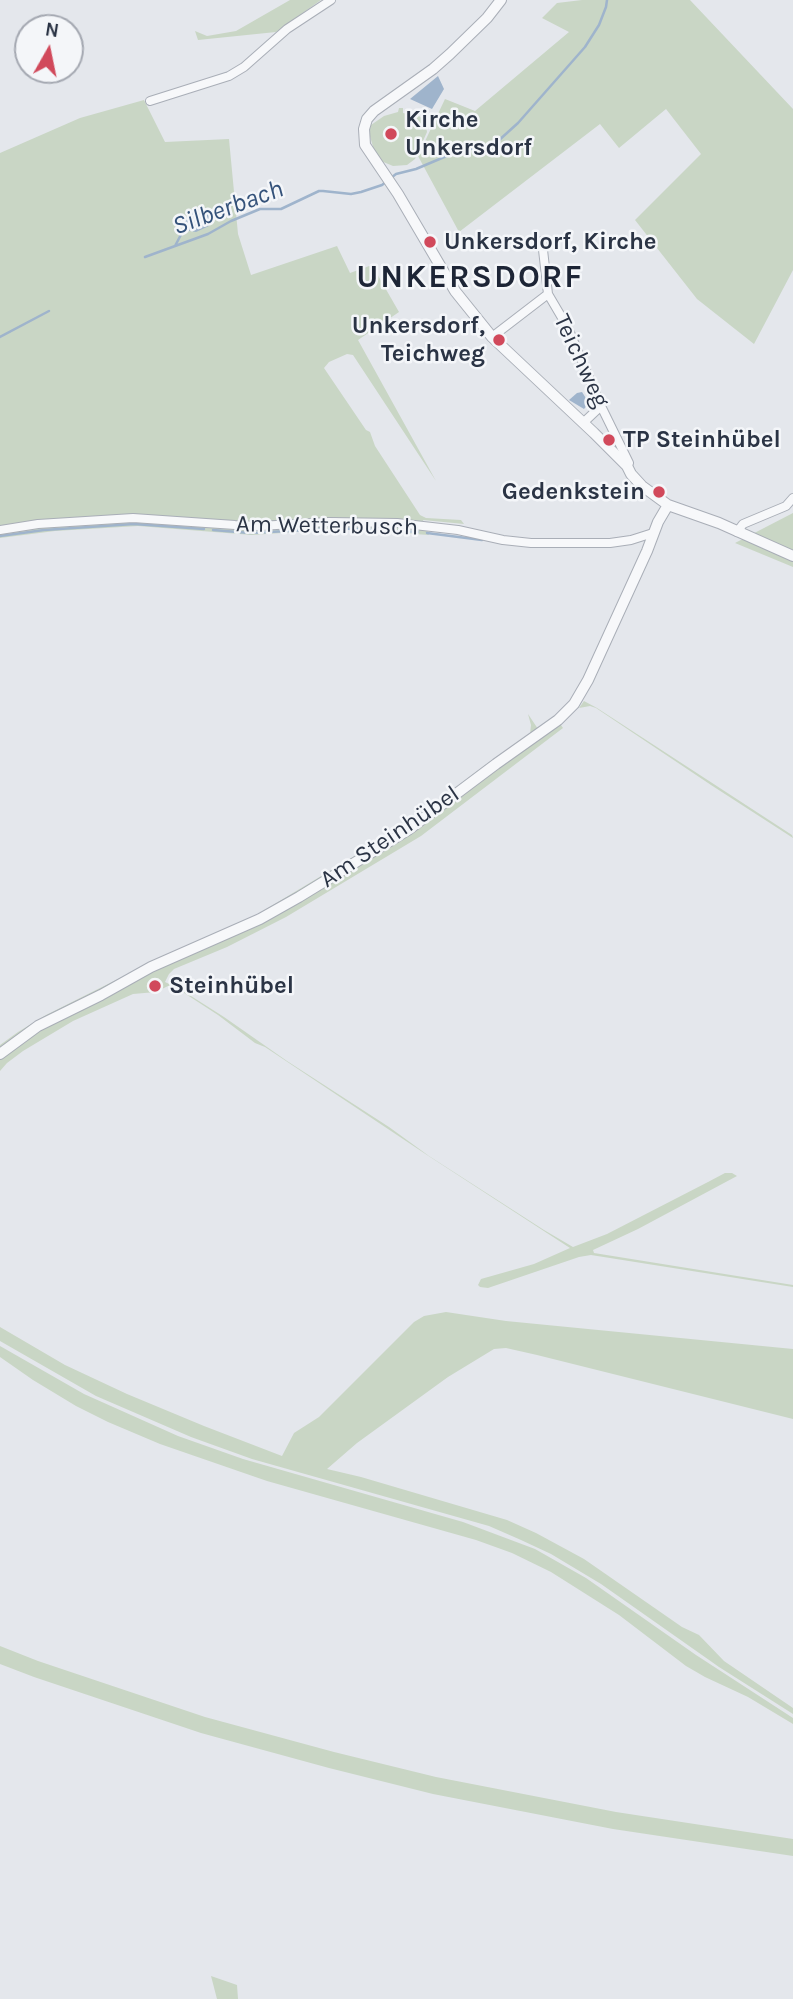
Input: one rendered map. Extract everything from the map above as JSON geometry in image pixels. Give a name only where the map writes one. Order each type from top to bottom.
[{"type":"street","points":[[149,101],[229,76],[244,67],[287,29],[331,0]]},
{"type":"street","points":[[501,0],[487,18],[450,54],[384,103],[368,119],[364,129],[365,145],[434,253],[454,291],[492,337],[627,466],[642,486],[668,505],[719,523],[793,556]]},
{"type":"street","name":"Teichweg","points":[[542,241],[548,294],[568,328],[629,463],[627,466]]},
{"type":"street","name":"Teichweg","points":[[492,337],[548,294]]},
{"type":"street","points":[[583,423],[601,406]]},
{"type":"street","points":[[742,534],[743,524],[786,506],[793,498]]},
{"type":"street","name":"Am Steinhübel","points":[[0,1054],[38,1026],[102,995],[151,967],[260,919],[299,897],[408,830],[558,720],[574,704],[588,680],[668,505]]},
{"type":"street","name":"Am Wetterbusch","points":[[0,530],[51,523],[133,518],[247,526],[329,522],[397,523],[531,543],[610,543],[653,533]]},
{"type":"green space","points":[[290,0],[321,0],[276,32],[198,40],[195,31],[207,36],[236,31]]},
{"type":"green space","points":[[582,0],[690,0],[793,109],[793,270],[754,344],[697,299],[635,220],[701,154],[666,109],[619,148],[600,124],[459,232],[418,156],[445,99],[475,111],[569,32],[542,18],[557,3]]},
{"type":"green space","points":[[144,100],[165,142],[229,139],[238,234],[251,275],[337,246],[350,273],[372,265],[399,312],[358,340],[436,481],[353,355],[347,354],[329,362],[324,368],[370,432],[375,446],[420,515],[426,518],[461,520],[464,524],[423,520],[429,535],[326,530],[252,535],[138,526],[55,531],[0,538],[0,153],[80,118]]},
{"type":"green space","points":[[399,108],[403,108],[403,113],[419,116],[425,121],[427,132],[415,159],[407,165],[393,166],[381,161],[374,150],[369,133],[371,125],[384,116],[398,112]]},
{"type":"green space","points":[[793,513],[793,567],[735,543]]},
{"type":"green space","points":[[584,701],[597,708],[792,835],[793,838],[596,708],[579,708]]},
{"type":"green space","points":[[528,714],[538,729],[556,718],[563,728],[421,836],[286,917],[227,947],[174,969],[165,982],[180,989],[224,1017],[429,1156],[573,1247],[607,1234],[725,1173],[732,1173],[737,1176],[593,1250],[594,1253],[793,1287],[591,1255],[488,1288],[480,1287],[478,1285],[481,1279],[534,1264],[570,1248],[427,1155],[265,1047],[255,1043],[175,987],[168,986],[156,992],[133,994],[73,1021],[23,1051],[0,1071],[0,1045],[46,1015],[150,963],[248,920],[411,822],[530,734]]},
{"type":"green space","points":[[446,1312],[506,1321],[793,1349],[793,1419],[537,1355],[506,1348],[494,1349],[448,1377],[357,1443],[327,1469],[507,1520],[536,1533],[584,1559],[682,1627],[699,1635],[724,1661],[793,1708],[793,1714],[719,1667],[601,1584],[551,1554],[489,1526],[252,1459],[191,1437],[96,1396],[0,1341],[0,1327],[65,1365],[127,1394],[282,1456],[294,1433],[319,1417],[414,1322],[424,1316]]},
{"type":"green space","points":[[0,1346],[84,1394],[178,1436],[243,1459],[463,1522],[535,1549],[586,1578],[696,1655],[793,1718],[793,1724],[748,1697],[686,1666],[619,1615],[551,1572],[512,1553],[476,1540],[267,1481],[160,1444],[76,1406],[33,1380],[0,1357]]},
{"type":"green space","points":[[0,1646],[205,1717],[334,1752],[436,1777],[616,1812],[793,1839],[793,1856],[613,1829],[433,1794],[329,1768],[201,1733],[34,1677],[0,1664]]},
{"type":"green space","points":[[211,1976],[237,1985],[238,1999],[217,1999]]},
{"type":"water","points":[[438,76],[444,89],[432,109],[410,99]]},
{"type":"water","points":[[204,208],[212,211],[215,217],[209,226],[196,232],[185,230],[183,223],[190,212]]},
{"type":"water","points":[[582,392],[589,403],[584,409],[569,400]]},
{"type":"waterway","name":"Silberbach","points":[[323,191],[351,194],[361,192],[382,185],[396,174],[449,155],[497,142],[518,123],[585,47],[599,25],[607,0]]},
{"type":"waterway","name":"Silberbach","points":[[145,257],[208,234],[260,209],[281,209],[322,191]]},
{"type":"waterway","points":[[175,246],[185,227]]},
{"type":"waterway","points":[[0,337],[49,311]]},
{"type":"waterway","points":[[0,536],[134,524],[204,529]]},
{"type":"waterway","points":[[332,528],[418,532]]},
{"type":"waterway","points":[[213,530],[250,533],[325,529]]},
{"type":"waterway","points":[[427,533],[482,540]]},
{"type":"place","name":"Kirche Unkersdorf","points":[[391,134]]},
{"type":"place","name":"Unkersdorf, Kirche","points":[[430,242]]},
{"type":"place","name":"Unkersdorf, Teichweg","points":[[499,340]]},
{"type":"place","name":"TP Steinhübel","points":[[609,440]]},
{"type":"place","name":"Gedenkstein","points":[[659,492]]},
{"type":"place","name":"Steinhübel","points":[[155,986]]},
{"type":"district","name":"UNKERSDORF","points":[[470,278]]}]
